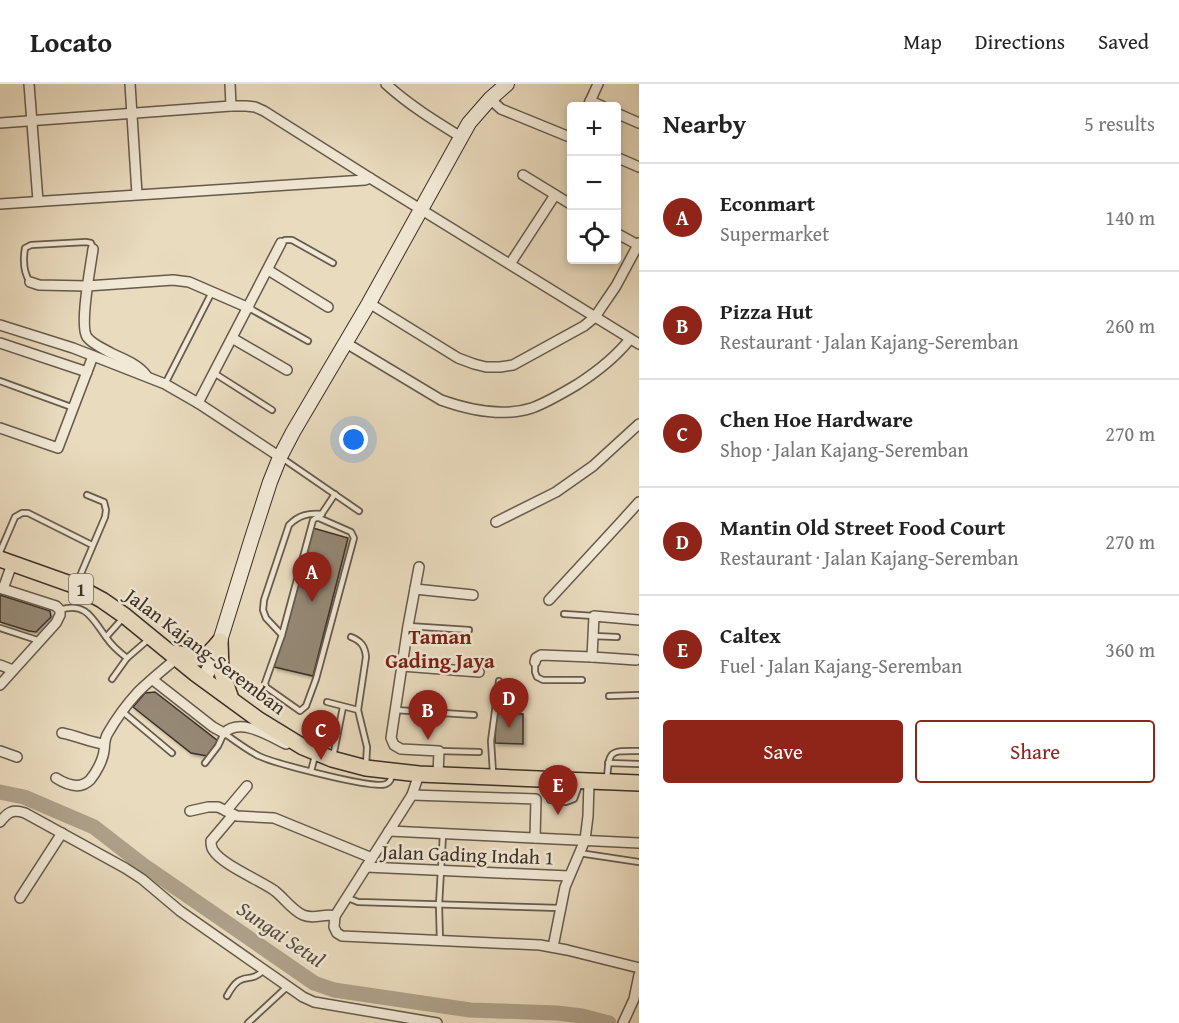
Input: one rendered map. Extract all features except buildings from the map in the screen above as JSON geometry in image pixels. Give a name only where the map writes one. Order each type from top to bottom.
[{"type":"main road","points":[[204,679],[215,657],[250,541],[280,457],[422,210],[469,123],[507,84]]},
{"type":"main road","name":"Jalan Kajang-Seremban","points":[[6,562],[76,586],[102,600],[259,720],[310,750],[332,759],[392,772],[639,783]]},
{"type":"main road","points":[[173,655],[198,658],[208,654],[220,641]]},
{"type":"main road","points":[[220,641],[221,670],[231,699]]},
{"type":"street","points":[[29,84],[38,201]]},
{"type":"street","points":[[130,84],[137,195]]},
{"type":"street","points":[[230,84],[231,106]]},
{"type":"street","points":[[386,84],[417,110],[461,137]]},
{"type":"street","points":[[590,102],[598,84]]},
{"type":"street","points":[[490,99],[501,109],[567,136]]},
{"type":"street","points":[[0,123],[231,106],[255,107],[635,341],[585,379],[546,402],[531,408],[497,412],[459,407],[441,400],[346,343]]},
{"type":"street","points":[[621,115],[639,123]]},
{"type":"street","points":[[621,159],[639,167]]},
{"type":"street","points":[[523,175],[567,203]]},
{"type":"street","points":[[0,204],[370,178]]},
{"type":"street","points":[[510,264],[555,195]]},
{"type":"street","points":[[369,303],[458,358],[486,367],[513,365],[584,326],[595,317],[638,244],[621,236]]},
{"type":"street","points":[[198,403],[281,243]]},
{"type":"street","points":[[93,249],[84,326],[87,337],[98,346],[138,367],[147,377]]},
{"type":"street","points":[[268,270],[328,307]]},
{"type":"street","points":[[30,282],[39,285],[87,286],[173,280],[189,282],[249,308]]},
{"type":"street","points":[[0,325],[55,342],[165,384],[280,457]]},
{"type":"street","points":[[232,338],[287,370]]},
{"type":"street","points":[[0,343],[87,372]]},
{"type":"street","points":[[0,428],[58,448],[93,356]]},
{"type":"street","points":[[496,522],[556,492],[593,466],[639,424]]},
{"type":"street","points":[[549,600],[639,501]]},
{"type":"street","points":[[0,685],[41,641],[60,615],[60,609],[56,606],[2,588],[6,562]]},
{"type":"street","points":[[419,567],[392,738],[394,745],[401,749],[439,751],[438,775]]},
{"type":"street","points":[[415,589],[473,595]]},
{"type":"street","points":[[592,657],[594,616],[639,620]]},
{"type":"street","points":[[56,778],[72,786],[83,785],[90,779],[104,753],[106,736],[138,693],[153,680],[173,655]]},
{"type":"street","points":[[535,662],[536,658],[541,656],[636,660]]},
{"type":"street","points":[[0,665],[13,670]]},
{"type":"street","points":[[402,666],[479,672]]},
{"type":"street","points":[[153,680],[224,733],[234,728],[252,729],[286,744],[310,750]]},
{"type":"street","points":[[63,733],[104,744]]},
{"type":"street","points":[[0,751],[17,758]]},
{"type":"street","points":[[419,774],[412,795],[335,916],[334,927],[337,933],[342,936],[554,947],[639,968]]},
{"type":"street","points":[[536,838],[536,799],[539,780]]},
{"type":"street","points":[[554,947],[569,876],[585,840],[588,816],[585,782]]},
{"type":"street","points":[[247,786],[211,841],[214,852],[276,892],[303,915],[335,916]]},
{"type":"street","points":[[412,795],[536,799]]},
{"type":"street","points":[[190,811],[218,807],[229,813],[274,818],[372,858]]},
{"type":"street","points":[[0,822],[10,812],[17,810],[115,862],[142,879],[180,911],[314,1002],[437,1023]]},
{"type":"street","points":[[389,831],[639,843]]},
{"type":"street","points":[[20,898],[62,833]]},
{"type":"street","name":"Jalan Gading Indah 1","points":[[366,867],[569,876]]},
{"type":"street","points":[[623,1023],[637,1001],[639,975]]},
{"type":"lane","points":[[281,243],[285,240],[292,240],[333,263]]},
{"type":"lane","points":[[30,282],[24,275],[25,248],[31,245],[86,242],[91,243],[93,249]]},
{"type":"lane","points":[[165,384],[212,292]]},
{"type":"lane","points":[[249,308],[308,341]]},
{"type":"lane","points":[[214,373],[272,410]]},
{"type":"lane","points":[[0,381],[74,408]]},
{"type":"lane","points":[[280,457],[359,511]]},
{"type":"lane","points":[[282,635],[266,618],[263,610],[264,600],[289,525],[304,514],[321,516],[351,532],[354,538],[316,679],[306,706],[300,711],[266,687],[265,683],[282,635],[313,520],[321,516],[335,494]]},
{"type":"lane","points":[[76,586],[106,510],[104,502],[87,495]]},
{"type":"lane","points":[[0,552],[15,517],[22,513],[28,513],[92,545]]},
{"type":"lane","points":[[60,609],[70,607],[84,610],[115,649],[127,658]]},
{"type":"lane","points":[[564,614],[594,616]]},
{"type":"lane","points":[[106,637],[125,616]]},
{"type":"lane","points":[[408,626],[469,630]]},
{"type":"lane","points":[[0,628],[41,641]]},
{"type":"lane","points":[[593,636],[617,637]]},
{"type":"lane","points":[[112,679],[127,658],[151,637]]},
{"type":"lane","points":[[351,637],[357,640],[366,651],[358,710],[367,747],[366,768]]},
{"type":"lane","points":[[535,662],[537,677],[543,680],[582,680]]},
{"type":"lane","points":[[494,778],[491,741],[499,681]]},
{"type":"lane","points":[[609,696],[639,695]]},
{"type":"lane","points":[[327,702],[358,710]]},
{"type":"lane","points":[[332,759],[343,707]]},
{"type":"lane","points":[[395,710],[474,715]]},
{"type":"lane","points":[[123,712],[172,753]]},
{"type":"lane","points":[[205,763],[218,746],[224,733],[259,756],[343,779],[386,785],[391,780],[392,772]]},
{"type":"lane","points":[[310,750],[311,771]]},
{"type":"lane","points":[[439,751],[479,752]]},
{"type":"lane","points":[[607,782],[608,763],[612,753],[639,751]]},
{"type":"lane","points":[[608,763],[639,764]]},
{"type":"lane","points":[[539,780],[550,800],[566,802],[574,799],[585,782]]},
{"type":"lane","points":[[440,941],[439,905],[443,834]]},
{"type":"lane","points":[[579,853],[639,862]]},
{"type":"lane","points":[[348,898],[358,902],[561,908]]},
{"type":"lane","points":[[227,996],[237,980],[252,977],[265,970]]},
{"type":"lane","points":[[248,1023],[289,986]]},
{"type":"waterway","name":"Sungai Setul","points":[[0,792],[24,797],[94,827],[143,865],[314,983],[334,990],[470,1010],[557,1013],[609,1023]]},
{"type":"place","name":"Econmart","points":[[312,602]]},
{"type":"place","name":"Mantin Old Street Food Court","points":[[509,728]]},
{"type":"place","name":"Pizza Hut","points":[[428,740]]},
{"type":"place","name":"Chen Hoe Hardware","points":[[321,760]]},
{"type":"place","name":"Caltex","points":[[558,815]]},
{"type":"district","name":"Taman Gading Jaya","points":[[440,648]]}]
